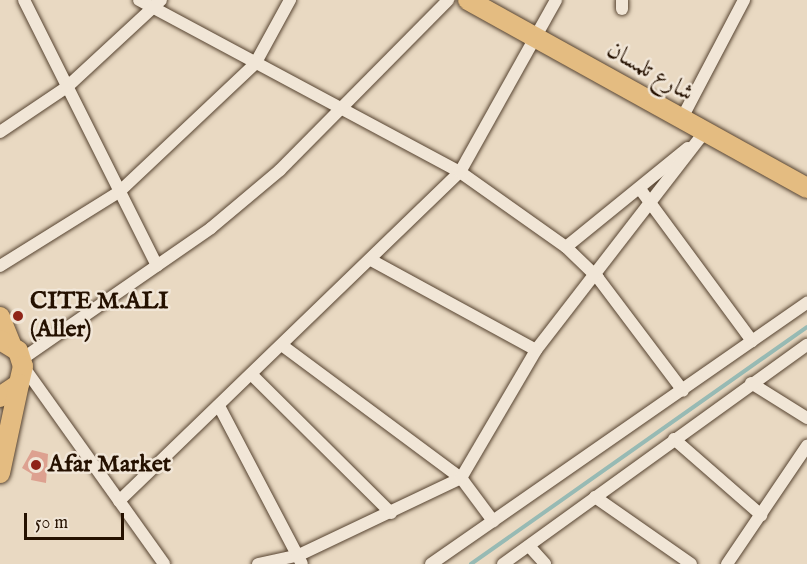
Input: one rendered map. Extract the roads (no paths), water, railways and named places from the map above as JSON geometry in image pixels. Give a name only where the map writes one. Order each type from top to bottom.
[{"type":"main road","name":"شارع تلمسان","points":[[468,0],[537,36],[704,134],[807,188]]},
{"type":"main road","points":[[0,317],[15,359],[0,473]]},
{"type":"main road","points":[[0,397],[15,359]]},
{"type":"street","points":[[24,0],[157,266]]},
{"type":"street","points":[[139,0],[159,5],[255,64],[339,111],[460,172],[566,247],[598,278],[683,391]]},
{"type":"street","points":[[0,266],[119,192],[255,64],[290,0]]},
{"type":"street","points":[[164,564],[15,359],[157,266],[280,170],[448,0]]},
{"type":"street","points":[[119,501],[283,346],[460,172],[556,0]]},
{"type":"street","points":[[681,120],[744,0]]},
{"type":"street","points":[[0,132],[67,87],[159,5]]},
{"type":"street","points":[[566,247],[640,189],[704,134]]},
{"type":"street","points":[[258,564],[300,560],[461,478],[536,350],[598,278],[704,134]]},
{"type":"street","points":[[640,189],[752,341]]},
{"type":"street","points":[[371,260],[536,350]]},
{"type":"street","points":[[431,564],[807,303]]},
{"type":"street","points":[[503,564],[751,383],[807,345]]},
{"type":"street","points":[[283,346],[461,478],[493,521]]},
{"type":"street","points":[[252,375],[391,513]]},
{"type":"street","points":[[751,383],[807,418]]},
{"type":"street","points":[[219,406],[300,560]]},
{"type":"street","points":[[674,439],[761,515]]},
{"type":"street","points":[[727,564],[805,456]]},
{"type":"street","points":[[595,497],[691,564]]},
{"type":"street","points":[[529,546],[545,564]]},
{"type":"waterway","points":[[471,564],[807,327]]},
{"type":"place","name":"CITE M.ALI (Aller)","points":[[18,316]]},
{"type":"place","name":"Afar Market","points":[[36,465]]}]
